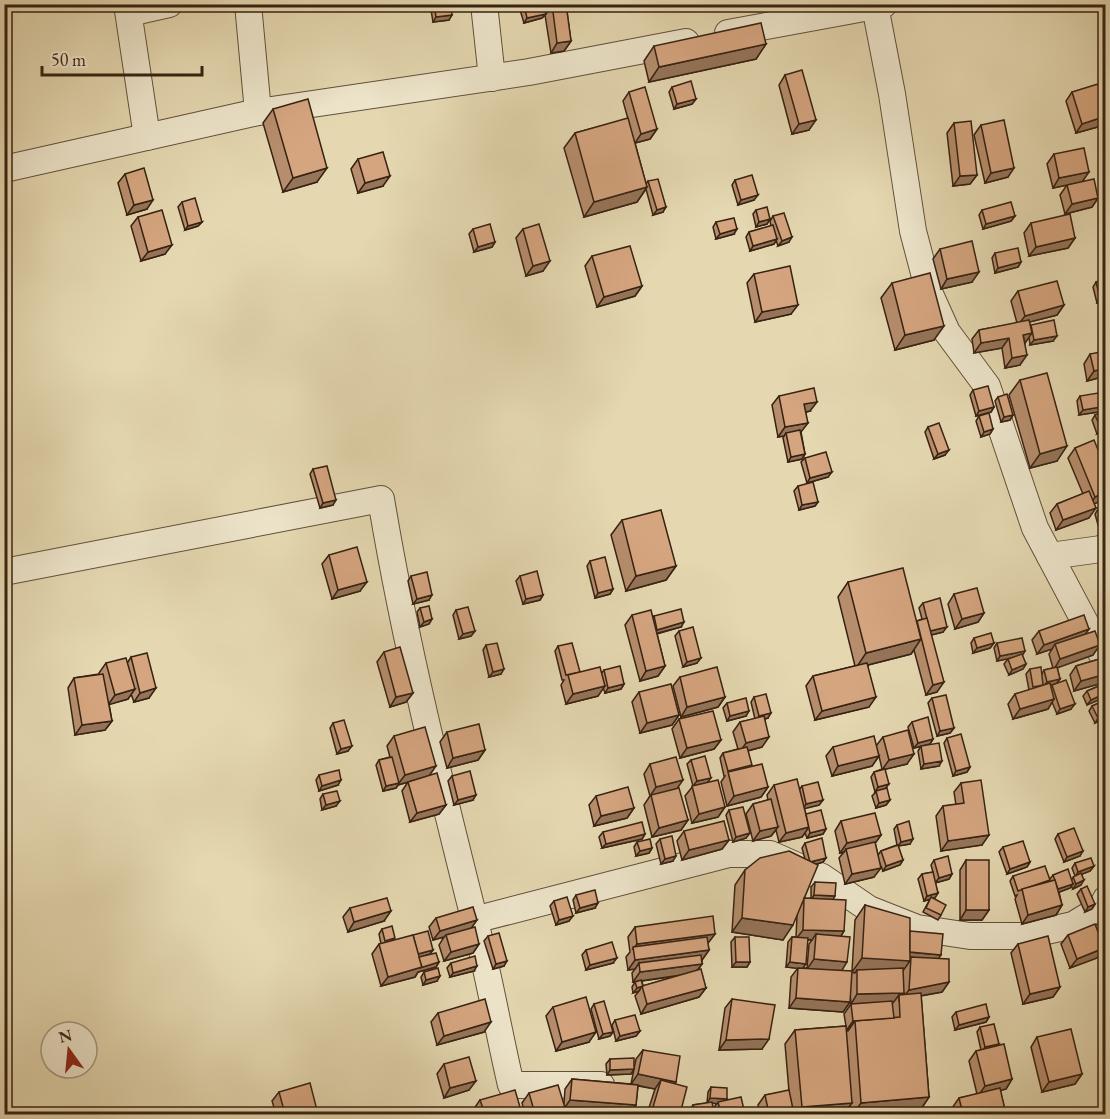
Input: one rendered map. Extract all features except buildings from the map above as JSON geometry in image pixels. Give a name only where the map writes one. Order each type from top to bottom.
[{"type":"street","points":[[147,137],[128,9],[169,4]]},
{"type":"street","points":[[248,4],[258,112]]},
{"type":"street","points":[[484,4],[492,78]]},
{"type":"street","points":[[4,169],[258,112],[492,78],[880,5],[913,231],[929,292],[947,332],[987,386],[1035,528],[1106,662]]},
{"type":"street","points":[[4,572],[381,499],[394,579],[435,764],[474,920],[511,1085],[619,1084]]},
{"type":"street","points":[[1050,556],[1101,549],[1106,546]]},
{"type":"street","points":[[474,920],[729,854],[770,854],[822,877],[869,909],[918,928],[970,936],[1023,936],[1073,925],[1101,908],[1106,898]]}]
